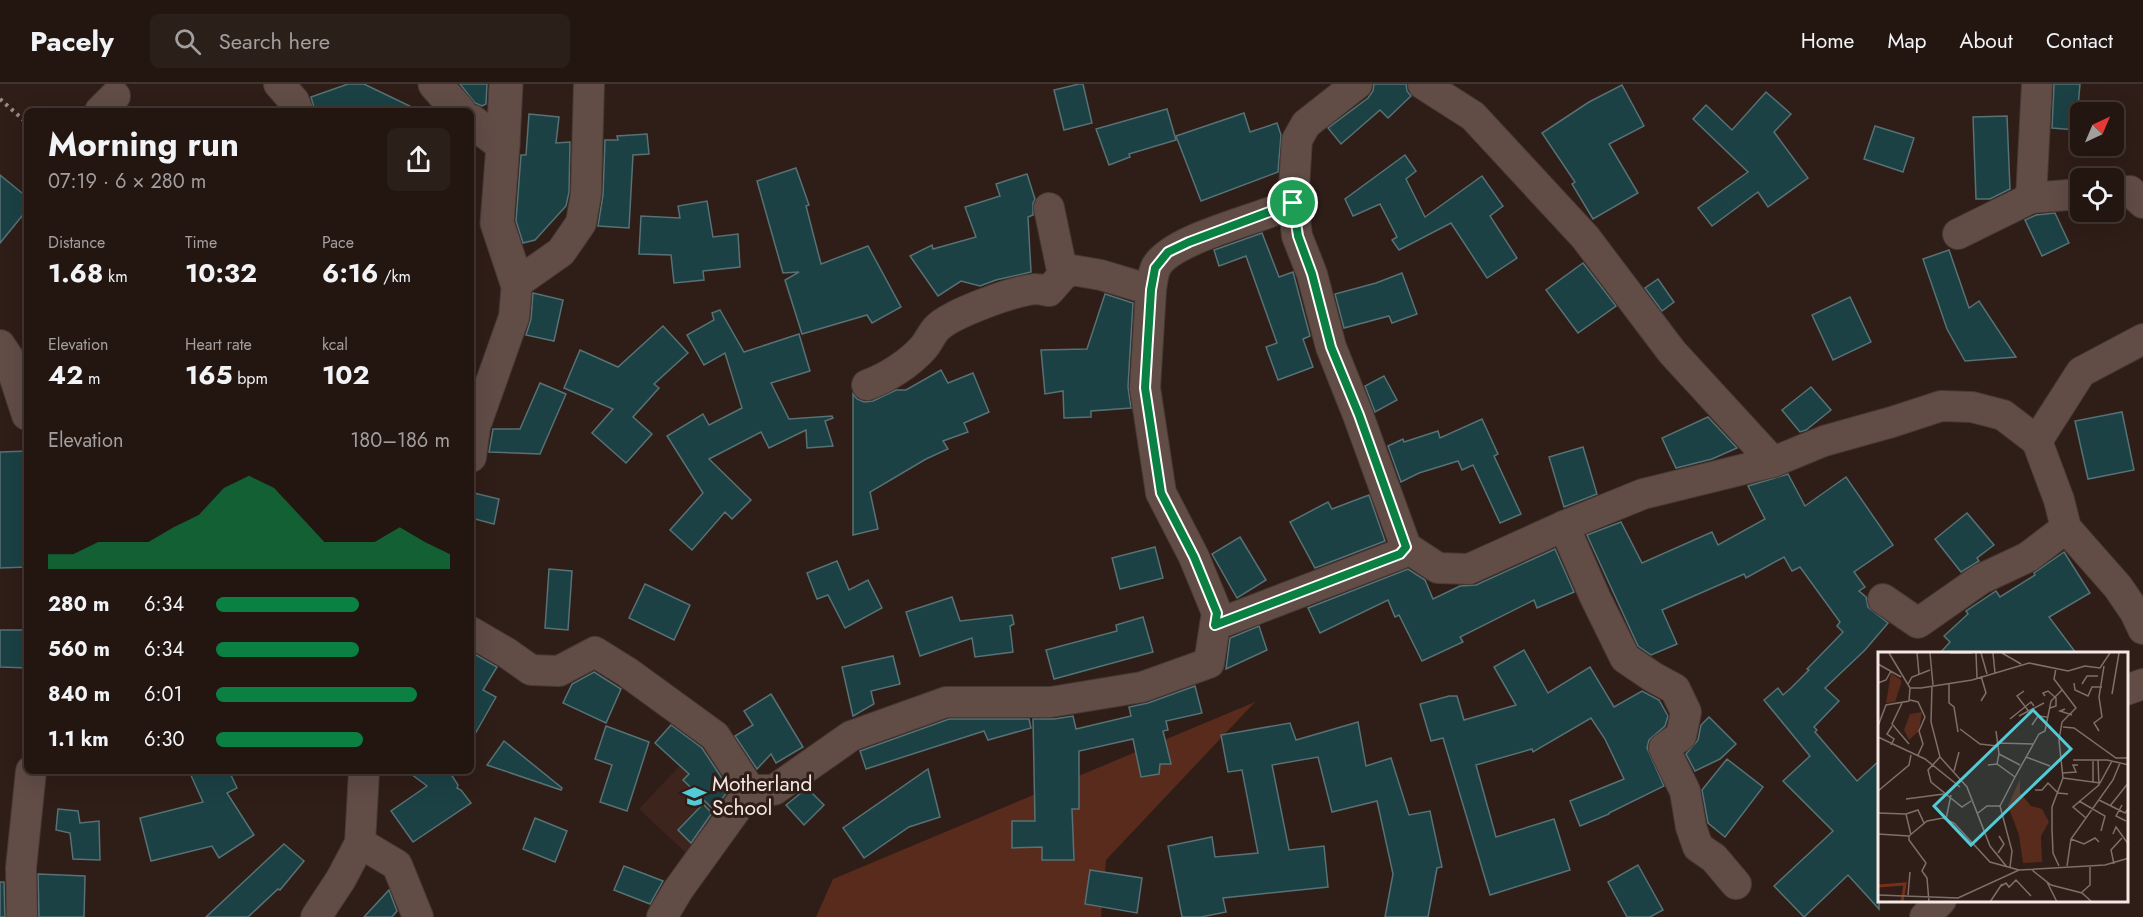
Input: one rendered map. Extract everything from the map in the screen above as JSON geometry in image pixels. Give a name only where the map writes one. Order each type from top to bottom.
[{"type":"street","points":[[279,84],[294,101],[297,108]]},
{"type":"street","points":[[435,84],[456,108]]},
{"type":"street","points":[[474,424],[514,317],[517,283],[497,223],[506,84]]},
{"type":"street","points":[[517,283],[561,252],[582,223],[586,194],[589,84]]},
{"type":"street","points":[[1423,84],[1473,116],[1481,124],[1584,237],[1671,352],[1773,462]]},
{"type":"street","points":[[2031,198],[2037,84]]},
{"type":"street","points":[[1347,87],[1306,124],[1297,140],[1293,203],[1298,236],[1312,274],[1331,347],[1359,415],[1406,547],[1438,568],[1469,569],[1564,526],[1643,494],[1773,462],[1824,441],[1941,406],[1972,407],[2003,415],[2037,441],[2059,500],[2066,528],[2118,586],[2143,629]]},
{"type":"street","points":[[474,123],[503,145]]},
{"type":"street","points":[[2124,191],[2130,191],[2143,203]]},
{"type":"street","points":[[1958,234],[2031,198],[2070,195]]},
{"type":"street","points":[[750,790],[774,790],[851,736],[946,702],[1051,702],[1142,687],[1209,663],[1217,613],[1194,557],[1161,493],[1145,388],[1151,290],[1155,268],[1168,252],[1189,242],[1293,203]]},
{"type":"street","points":[[1049,208],[1063,275]]},
{"type":"street","points":[[867,385],[882,380],[899,368],[923,348],[937,327],[957,315],[1013,295],[1036,289],[1048,291],[1063,275],[1072,270],[1101,274],[1151,290]]},
{"type":"street","points":[[2037,441],[2081,372],[2143,339]]},
{"type":"street","points":[[12,350],[24,402]]},
{"type":"street","points":[[1564,526],[1625,658],[1675,689],[1686,712],[1681,736],[1664,748],[1685,791],[1691,827],[1698,847],[1714,858],[1736,884]]},
{"type":"street","points":[[1883,599],[1917,623],[1981,579],[2028,557],[2066,528]]},
{"type":"street","points":[[1215,625],[1400,554],[1406,547]]},
{"type":"street","points":[[474,634],[531,670],[559,672],[595,652],[627,672],[715,736],[750,790]]},
{"type":"street","points":[[22,917],[10,868],[30,774]]},
{"type":"street","points":[[316,917],[341,879],[360,843],[364,774]]},
{"type":"street","points":[[662,917],[678,890],[750,790]]},
{"type":"street","points":[[360,843],[398,866],[418,917]]},
{"type":"street","points":[[1925,917],[1939,902]]},
{"type":"path","points":[[0,99],[24,120]]},
{"type":"shaded area","points":[[1255,702],[1106,860],[1101,917],[816,917],[833,879]]},
{"type":"shaded area","name":"Motherland School","points":[[704,740],[748,783],[686,853],[639,809]]},
{"type":"building","points":[[348,84],[364,84],[414,108],[314,108],[311,97]]},
{"type":"building","points":[[460,84],[487,84],[486,104],[482,106],[475,103]]},
{"type":"building","points":[[1083,84],[1092,123],[1064,130],[1054,90]]},
{"type":"building","points":[[1374,84],[1406,84],[1411,96],[1388,118],[1380,110],[1341,144],[1328,128],[1368,98],[1373,91]]},
{"type":"building","points":[[2054,84],[2080,84],[2078,102],[2070,102],[2070,130],[2052,128]]},
{"type":"building","points":[[1622,85],[1644,126],[1609,144],[1638,193],[1593,219],[1572,184],[1575,182],[1542,133],[1589,102]]},
{"type":"building","points":[[1766,92],[1791,114],[1774,132],[1808,178],[1768,207],[1758,192],[1712,226],[1698,208],[1748,172],[1693,119],[1706,105],[1732,130]]},
{"type":"building","points":[[1167,109],[1176,140],[1129,154],[1130,157],[1109,165],[1096,129]]},
{"type":"building","points":[[1244,113],[1250,132],[1277,123],[1281,135],[1278,172],[1201,201],[1176,136]]},
{"type":"building","points":[[529,114],[559,117],[556,143],[570,142],[569,192],[566,206],[535,240],[523,243],[516,221],[521,155],[526,155]]},
{"type":"building","points":[[2007,116],[2010,189],[1990,199],[1976,199],[1973,117]]},
{"type":"building","points":[[1875,126],[1914,138],[1903,172],[1864,159]]},
{"type":"building","points":[[647,134],[649,154],[633,155],[629,228],[598,226],[603,195],[605,140],[618,140],[617,136]]},
{"type":"building","points":[[1405,155],[1416,171],[1406,179],[1425,217],[1482,176],[1503,206],[1490,216],[1517,258],[1487,278],[1451,223],[1399,250],[1392,240],[1397,237],[1380,204],[1353,216],[1345,199]]},
{"type":"building","points":[[796,168],[809,205],[806,206],[821,264],[868,246],[901,307],[872,323],[867,315],[802,334],[785,280],[799,272],[783,273],[757,181]]},
{"type":"building","points":[[1027,174],[1035,199],[1033,215],[1028,217],[1031,272],[980,286],[961,281],[938,296],[910,256],[932,245],[933,249],[976,237],[965,207],[1000,196],[996,184]]},
{"type":"building","points":[[0,175],[24,195],[24,214],[0,243]]},
{"type":"building","points":[[707,201],[713,237],[738,234],[740,267],[703,271],[704,280],[674,283],[671,255],[639,254],[641,216],[680,218],[678,206]]},
{"type":"building","points":[[2055,213],[2069,243],[2042,256],[2025,220],[2036,215]]},
{"type":"building","points":[[1262,233],[1279,277],[1293,272],[1310,336],[1303,339],[1313,367],[1278,380],[1266,347],[1277,343],[1246,256],[1219,266],[1214,250]]},
{"type":"building","points":[[1949,250],[1969,308],[1979,301],[2016,357],[1965,361],[1947,329],[1923,259]]},
{"type":"building","points":[[1583,263],[1616,306],[1578,333],[1546,290]]},
{"type":"building","points":[[1402,273],[1417,314],[1392,323],[1389,316],[1344,328],[1335,294]]},
{"type":"building","points":[[1658,279],[1674,302],[1662,311],[1645,288]]},
{"type":"building","points":[[533,293],[563,300],[554,341],[526,335],[531,319]]},
{"type":"building","points":[[1105,294],[1133,303],[1128,387],[1131,408],[1091,411],[1091,417],[1064,418],[1063,391],[1045,394],[1041,350],[1087,349]]},
{"type":"building","points":[[1850,297],[1871,342],[1833,360],[1812,315]]},
{"type":"building","points":[[720,310],[744,352],[799,334],[810,371],[771,383],[789,419],[832,416],[833,418],[825,421],[833,446],[807,448],[806,430],[769,448],[761,432],[709,459],[751,500],[732,519],[725,512],[692,550],[670,530],[703,493],[667,436],[703,414],[709,425],[742,408],[725,353],[704,365],[687,335],[714,320],[712,313]]},
{"type":"building","points":[[663,326],[688,353],[654,384],[659,388],[633,417],[652,434],[626,463],[592,433],[613,409],[564,388],[580,350],[618,367]]},
{"type":"building","points":[[941,370],[948,383],[973,373],[989,412],[964,423],[968,432],[943,441],[948,449],[926,459],[870,492],[878,529],[853,535],[853,394],[864,402],[873,401],[896,390],[906,390]]},
{"type":"building","points":[[1384,376],[1397,400],[1375,412],[1365,386]]},
{"type":"building","points":[[540,383],[566,394],[540,454],[489,452],[493,429],[520,429]]},
{"type":"building","points":[[1811,387],[1831,410],[1806,430],[1800,432],[1782,410]]},
{"type":"building","points":[[2122,412],[2134,470],[2088,479],[2075,421]]},
{"type":"building","points":[[1708,417],[1737,448],[1712,459],[1676,468],[1662,438]]},
{"type":"building","points":[[1482,419],[1498,454],[1494,456],[1521,514],[1500,523],[1473,465],[1462,470],[1458,461],[1419,473],[1401,482],[1388,446],[1403,439],[1404,442],[1438,431],[1440,438]]},
{"type":"building","points":[[1583,447],[1597,494],[1564,507],[1549,457]]},
{"type":"building","points":[[24,451],[24,567],[0,568],[0,452]]},
{"type":"building","points":[[1788,474],[1805,506],[1846,477],[1893,545],[1854,572],[1865,587],[1859,591],[1866,597],[1868,607],[1888,623],[1865,650],[1825,688],[1839,701],[1814,727],[1817,730],[1815,732],[1857,781],[1878,762],[1879,909],[1848,875],[1804,917],[1774,886],[1833,831],[1783,781],[1810,756],[1764,700],[1778,688],[1783,695],[1843,632],[1837,626],[1840,622],[1800,567],[1792,571],[1784,557],[1746,578],[1744,574],[1662,610],[1677,644],[1651,655],[1638,646],[1587,535],[1621,522],[1642,563],[1712,532],[1718,545],[1765,519],[1748,486]]},
{"type":"building","points":[[474,493],[499,499],[494,524],[474,519]]},
{"type":"building","points":[[1369,495],[1385,541],[1315,568],[1290,522],[1328,502],[1332,509]]},
{"type":"building","points":[[1967,513],[1994,545],[1977,558],[1979,561],[1961,572],[1935,539]]},
{"type":"building","points":[[1240,537],[1266,580],[1237,598],[1212,554]]},
{"type":"building","points":[[1155,547],[1163,578],[1120,589],[1112,558]]},
{"type":"building","points":[[1555,549],[1574,592],[1537,608],[1534,600],[1460,637],[1463,642],[1422,661],[1399,615],[1395,617],[1388,600],[1320,633],[1308,608],[1408,569],[1425,580],[1433,599],[1460,586],[1476,585]]},
{"type":"building","points":[[2064,552],[2090,593],[2049,617],[2075,652],[1941,652],[1950,642],[1944,636],[1968,614],[1966,611],[1996,591],[2000,597],[2035,575],[2034,573]]},
{"type":"building","points":[[837,561],[849,590],[868,580],[882,608],[845,628],[828,595],[817,599],[807,573]]},
{"type":"building","points":[[549,569],[572,571],[568,630],[545,628]]},
{"type":"building","points":[[645,584],[690,605],[674,640],[629,618]]},
{"type":"building","points":[[952,597],[960,621],[1012,615],[1014,624],[1010,626],[1013,652],[975,657],[972,638],[920,656],[906,612]]},
{"type":"building","points":[[1143,617],[1153,652],[1054,679],[1046,650],[1117,631],[1116,625]]},
{"type":"building","points":[[1259,626],[1267,650],[1226,669],[1230,638]]},
{"type":"building","points":[[0,630],[24,630],[24,668],[0,667]]},
{"type":"building","points":[[1524,650],[1548,693],[1590,667],[1614,707],[1642,691],[1659,700],[1668,716],[1665,726],[1649,740],[1647,748],[1664,786],[1580,826],[1570,801],[1624,779],[1605,739],[1591,718],[1533,752],[1532,749],[1476,765],[1496,837],[1554,819],[1570,870],[1490,895],[1443,738],[1431,741],[1420,704],[1457,696],[1464,720],[1516,705],[1494,667]]},
{"type":"building","points":[[474,654],[497,667],[483,690],[496,697],[474,736]]},
{"type":"building","points":[[893,656],[900,684],[871,691],[874,704],[853,716],[842,667]]},
{"type":"building","points":[[594,672],[621,689],[606,723],[563,703],[572,684]]},
{"type":"building","points":[[1195,686],[1202,713],[1166,721],[1168,730],[1163,731],[1171,764],[1160,764],[1159,774],[1141,777],[1133,739],[1079,751],[1079,809],[1072,809],[1074,860],[1042,860],[1042,847],[1012,848],[1012,821],[1035,821],[1033,719],[1073,716],[1076,729],[1131,716],[1129,707],[1148,703]]},
{"type":"building","points":[[771,694],[803,747],[776,763],[771,754],[757,769],[735,736],[753,725],[744,711]]},
{"type":"building","points":[[1709,717],[1736,744],[1720,759],[1695,771],[1686,754],[1698,740],[1701,725]]},
{"type":"building","points":[[949,719],[1029,719],[1031,728],[988,740],[984,731],[866,769],[860,751]]},
{"type":"building","points":[[1358,722],[1366,766],[1391,758],[1409,815],[1430,811],[1442,867],[1437,868],[1428,917],[1385,917],[1393,874],[1377,801],[1332,812],[1318,757],[1272,765],[1289,850],[1324,846],[1328,887],[1223,898],[1226,912],[1201,917],[1182,917],[1168,846],[1212,837],[1215,857],[1258,853],[1242,770],[1228,772],[1221,735],[1290,723],[1296,740]]},
{"type":"building","points":[[671,725],[702,748],[729,789],[714,810],[683,780],[689,774],[655,743]]},
{"type":"building","points":[[606,726],[649,742],[627,811],[600,802],[612,765],[595,759]]},
{"type":"building","points":[[504,741],[562,788],[561,790],[487,765]]},
{"type":"building","points":[[1727,759],[1763,787],[1725,837],[1708,823],[1702,790]]},
{"type":"building","points":[[928,769],[940,817],[909,827],[864,858],[843,828]]},
{"type":"building","points":[[190,774],[230,774],[237,788],[227,793],[254,835],[219,858],[212,846],[151,861],[140,818],[203,802]]},
{"type":"building","points":[[411,774],[451,774],[458,785],[457,788],[471,803],[413,842],[391,811],[427,786]]},
{"type":"building","points":[[807,788],[824,805],[804,825],[786,805]]},
{"type":"building","points":[[703,804],[712,813],[691,843],[678,830]]},
{"type":"building","points":[[58,809],[78,811],[80,823],[99,821],[100,860],[73,859],[70,833],[56,830]]},
{"type":"building","points":[[535,818],[567,831],[555,862],[523,849]]},
{"type":"building","points":[[284,844],[304,861],[280,890],[278,889],[248,917],[206,917]]},
{"type":"building","points":[[1638,865],[1663,910],[1650,917],[1627,917],[1608,882]]},
{"type":"building","points":[[624,866],[663,881],[650,904],[614,890]]},
{"type":"building","points":[[1090,870],[1142,878],[1137,913],[1085,904]]},
{"type":"building","points":[[38,874],[85,876],[84,917],[39,917]]},
{"type":"building","points":[[0,882],[4,882],[5,917],[0,917]]},
{"type":"building","points":[[389,890],[397,911],[392,917],[364,917]]},
{"type":"place","name":"Motherland School","points":[[694,796]]},
{"type":"route","points":[[1293,203],[1298,236],[1312,274],[1331,347],[1359,415],[1406,547],[1400,554],[1215,625],[1217,613],[1194,557],[1161,493],[1152,441],[1145,388],[1148,322],[1155,268],[1168,252],[1189,242],[1293,203]]}]
